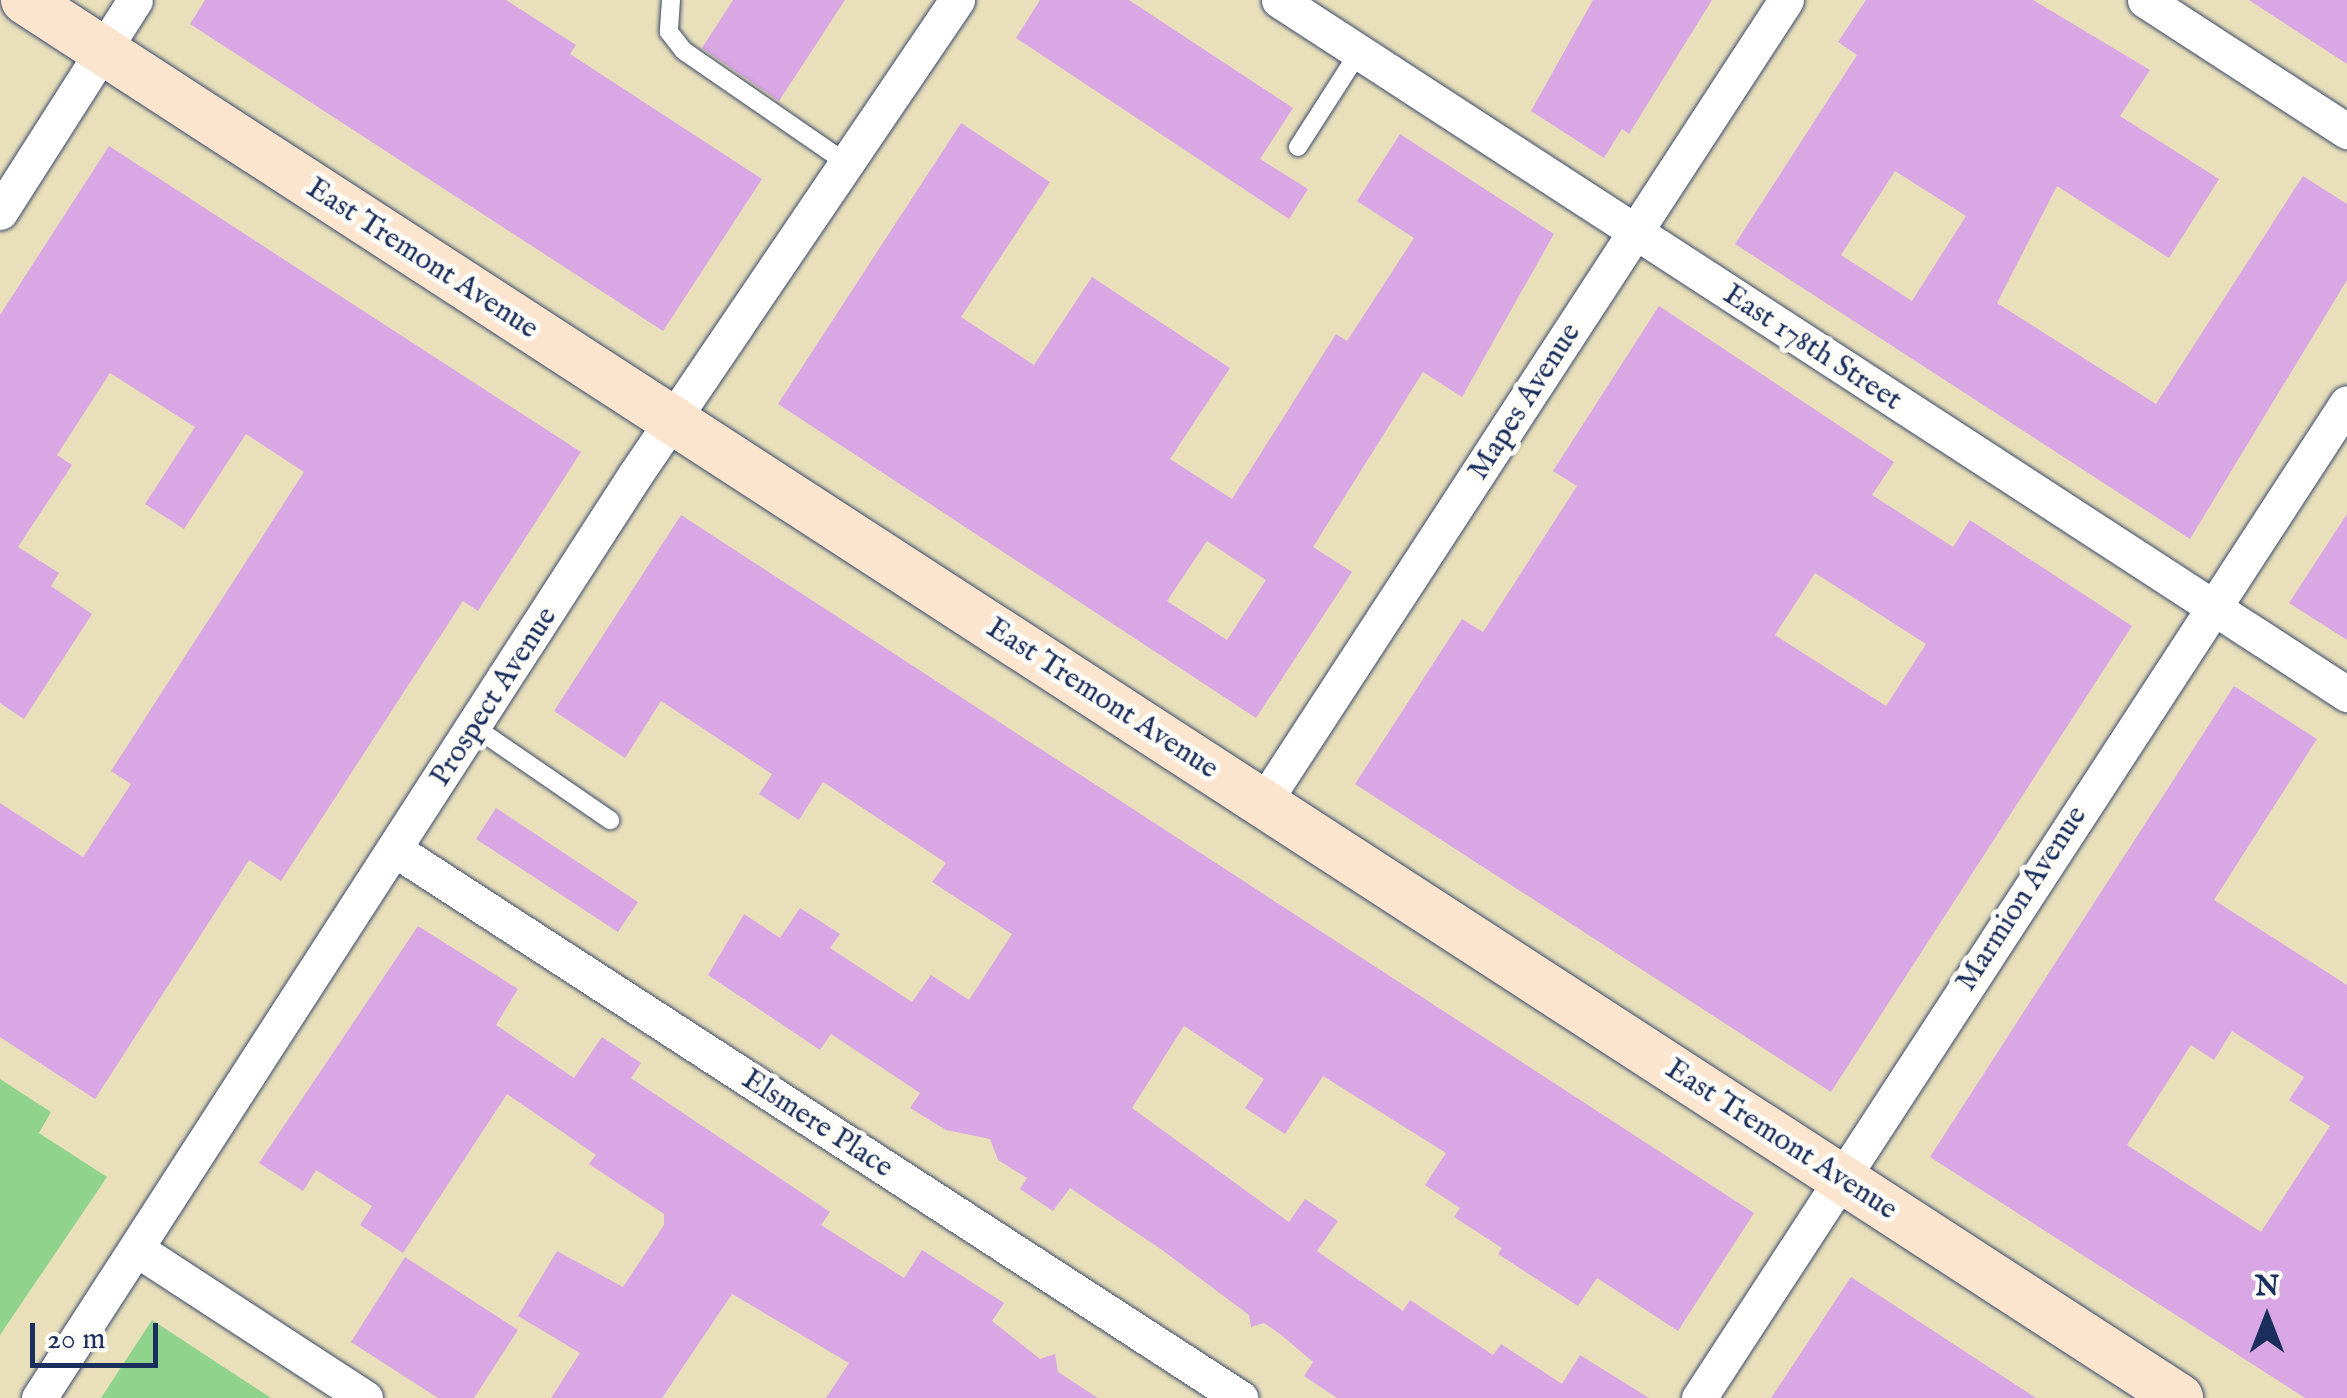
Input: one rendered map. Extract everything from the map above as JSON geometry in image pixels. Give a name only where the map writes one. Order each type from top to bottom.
[{"type":"main road","name":"East Tremont Avenue","points":[[25,0],[2179,1398]]},
{"type":"street","points":[[0,212],[135,0]]},
{"type":"street","name":"Prospect Avenue","points":[[39,1398],[674,422],[850,165],[957,0]]},
{"type":"street","name":"East 178th Street","points":[[1279,0],[2347,694]]},
{"type":"street","name":"Mapes Avenue","points":[[1263,804],[1786,0]]},
{"type":"street","points":[[2145,0],[2347,131]]},
{"type":"street","name":"Marmion Avenue","points":[[1699,1398],[2347,403]]},
{"type":"street","name":"Elsmere Place","points":[[394,849],[1240,1398]]},
{"type":"street","points":[[138,1250],[365,1398]]},
{"type":"lane","points":[[671,0],[668,32],[684,51],[850,165]]},
{"type":"lane","points":[[1298,147],[1358,52]]},
{"type":"lane","points":[[476,728],[610,820]]},
{"type":"green space","points":[[0,1079],[51,1112],[39,1133],[107,1177],[0,1335]]},
{"type":"green space","points":[[152,1320],[271,1398],[101,1398]]},
{"type":"building","points":[[205,0],[506,0],[576,45],[570,54],[762,179],[663,331],[190,24]]},
{"type":"building","points":[[733,0],[845,0],[779,101],[702,48]]},
{"type":"building","points":[[1040,0],[1129,0],[1293,108],[1260,159],[1308,189],[1289,219],[1016,38]]},
{"type":"building","points":[[1593,0],[1712,0],[1629,134],[1622,129],[1604,158],[1531,111]]},
{"type":"building","points":[[1866,0],[2033,0],[2150,70],[2120,116],[2219,179],[2169,258],[2057,186],[1997,303],[2156,404],[2303,176],[2347,204],[2347,280],[2190,539],[1735,244],[1857,55],[1838,42]],"holes":[[[1895,171],[1966,216],[1912,301],[1841,255]]]},
{"type":"building","points":[[2249,0],[2347,0],[2347,64]]},
{"type":"building","points":[[961,123],[1050,182],[961,317],[1034,365],[1092,277],[1230,368],[1170,459],[1232,499],[1336,334],[1347,341],[1414,238],[1357,201],[1400,134],[1554,234],[1462,397],[1423,372],[1313,547],[1352,572],[1256,718],[778,404]],"holes":[[[1207,541],[1266,580],[1227,640],[1167,601]]]},
{"type":"building","points":[[109,146],[581,452],[478,611],[463,601],[281,881],[249,860],[95,1099],[0,1037],[0,803],[83,857],[131,784],[111,771],[304,472],[246,434],[184,529],[145,504],[195,427],[110,373],[57,455],[72,465],[18,547],[59,573],[51,586],[92,614],[24,719],[0,703],[0,315]]},
{"type":"building","points":[[1659,306],[1894,462],[1872,495],[1953,547],[1970,520],[2132,626],[1831,1092],[1355,784],[1462,619],[1483,632],[1577,486],[1553,471]],"holes":[[[1815,573],[1926,644],[1886,706],[1775,635]]]},
{"type":"building","points":[[2347,514],[2347,640],[2289,603]]},
{"type":"building","points":[[681,515],[1754,1213],[1678,1331],[1597,1278],[1578,1306],[1498,1254],[1502,1248],[1454,1217],[1460,1208],[1425,1185],[1446,1153],[1323,1076],[1285,1134],[1245,1108],[1264,1079],[1184,1026],[1132,1108],[1289,1222],[1305,1199],[1338,1221],[1317,1251],[1403,1311],[1410,1300],[1493,1355],[1501,1344],[1562,1384],[1580,1355],[1649,1398],[1337,1398],[1304,1376],[1313,1362],[1280,1334],[1264,1323],[1251,1327],[1249,1315],[1070,1188],[1053,1211],[1020,1189],[1027,1178],[998,1160],[990,1139],[946,1130],[910,1108],[920,1093],[831,1034],[820,1050],[708,975],[744,914],[780,938],[800,908],[840,934],[830,948],[912,1002],[931,975],[969,1000],[1012,934],[932,882],[946,863],[823,782],[799,820],[759,794],[772,774],[661,701],[625,758],[554,711]]},
{"type":"building","points":[[2234,686],[2317,739],[2214,900],[2347,985],[2347,1398],[2305,1398],[1930,1157]],"holes":[[[2232,1031],[2304,1077],[2289,1100],[2330,1126],[2261,1232],[2127,1145],[2191,1045],[2214,1060]]]},
{"type":"building","points":[[496,808],[638,902],[618,932],[476,839]]},
{"type":"building","points":[[418,926],[518,989],[496,1025],[574,1078],[602,1037],[641,1063],[631,1078],[830,1212],[821,1225],[904,1278],[922,1250],[1004,1303],[992,1321],[1040,1359],[1055,1354],[1058,1372],[1098,1398],[826,1398],[849,1363],[732,1294],[662,1398],[551,1398],[580,1353],[518,1316],[557,1251],[623,1287],[664,1225],[664,1214],[589,1164],[596,1155],[507,1094],[403,1253],[360,1225],[372,1206],[316,1170],[303,1191],[259,1163]]},
{"type":"building","points":[[405,1257],[518,1330],[474,1398],[438,1398],[351,1342]]},
{"type":"building","points":[[1851,1277],[1926,1326],[2036,1398],[1771,1398]]}]
